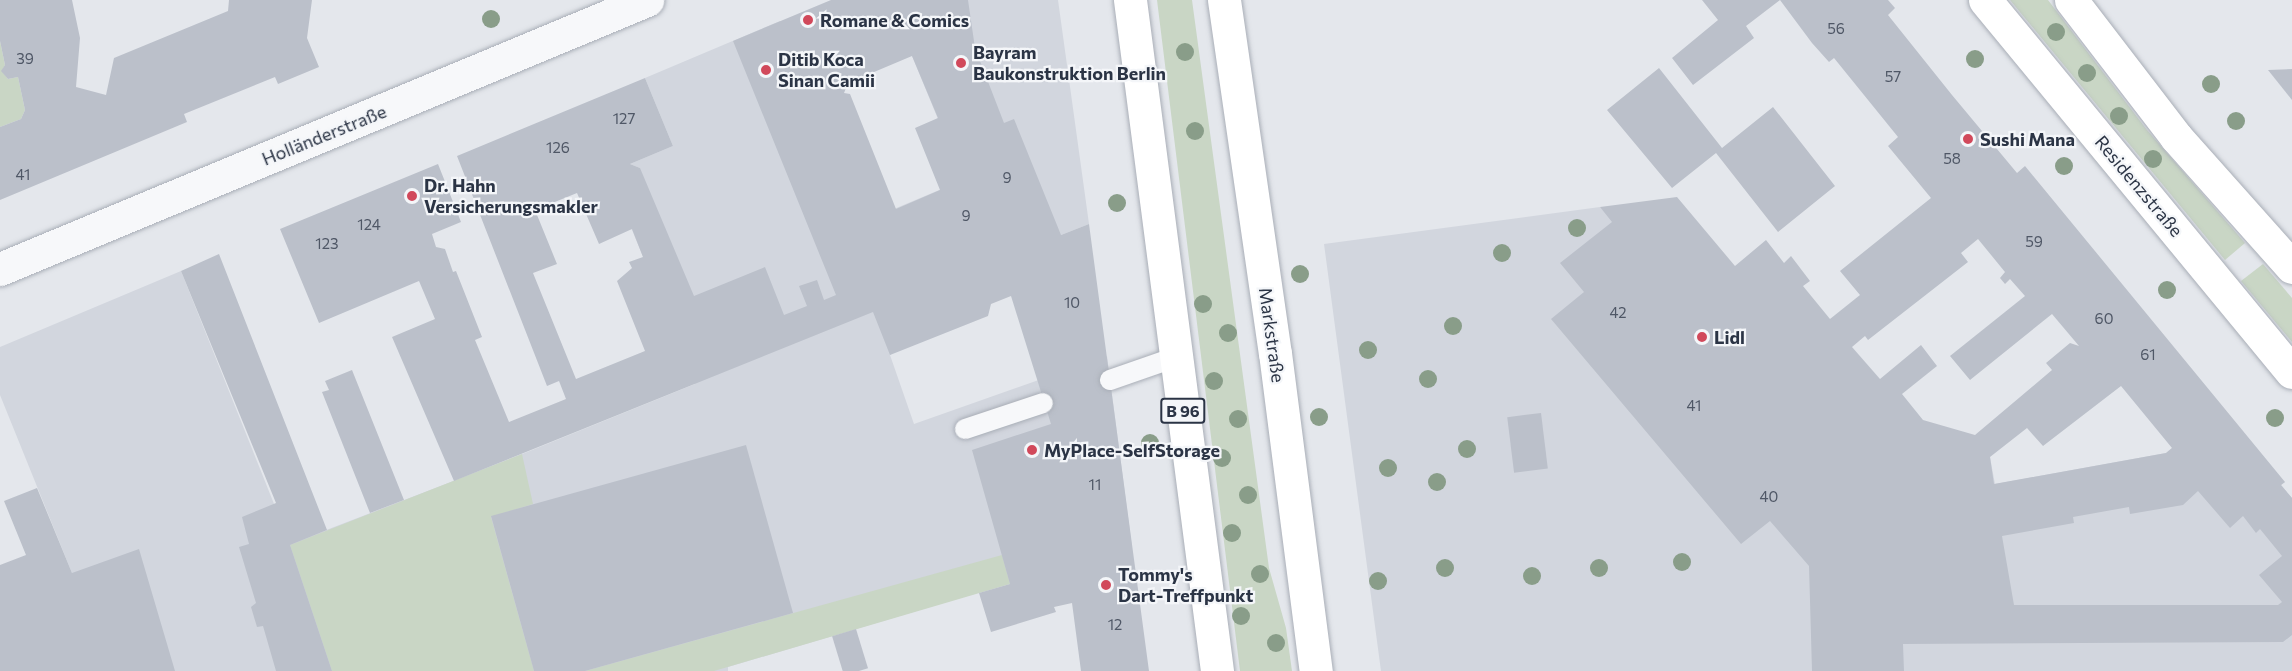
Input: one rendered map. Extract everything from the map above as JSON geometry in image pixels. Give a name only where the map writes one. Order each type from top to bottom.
[{"type":"main road","name":"B 96","points":[[1130,0],[1217,671]]},
{"type":"main road","name":"Markstraße","points":[[1224,0],[1274,342],[1316,671]]},
{"type":"main road","name":"Residenzstraße","points":[[1985,0],[2292,372]]},
{"type":"main road","points":[[2071,0],[2176,137],[2292,267]]},
{"type":"street","name":"Holländerstraße","points":[[0,269],[647,0]]},
{"type":"lane","points":[[1110,380],[1176,357]]},
{"type":"lane","points":[[965,429],[1043,403]]},
{"type":"shaded area","points":[[889,0],[1058,0],[1089,224],[1061,235],[890,355],[914,424],[1107,356],[1132,547],[728,667],[728,671],[0,671],[0,599],[72,573],[0,395],[0,347],[181,271],[290,544],[495,465],[695,384],[619,198],[640,168],[630,164],[673,146],[645,78],[780,21],[863,222],[963,180]]},
{"type":"shaded area","points":[[1600,207],[1897,462],[1990,457],[1995,484],[2166,453],[2172,448],[2285,482],[2281,485],[2292,498],[2292,671],[1381,671],[1324,244]]},
{"type":"green space","points":[[1157,0],[1192,0],[1269,568],[1286,628],[1292,671],[1240,671]]},
{"type":"green space","points":[[2010,0],[2048,0],[2147,130],[2245,243],[2225,260]]},
{"type":"green space","points":[[0,41],[5,65],[2,71],[8,79],[18,77],[25,110],[21,119],[0,127]]},
{"type":"green space","points":[[2263,264],[2292,298],[2292,342],[2241,281]]},
{"type":"green space","points":[[522,454],[533,504],[491,517],[534,671],[332,671],[290,545]]},
{"type":"green space","points":[[1002,555],[1010,584],[714,671],[585,671]]},
{"type":"building","points":[[0,0],[72,0],[80,38],[76,87],[106,95],[114,58],[228,11],[229,0],[312,0],[307,38],[319,67],[278,84],[275,77],[184,114],[187,122],[0,200],[0,127],[21,119],[25,110],[18,77],[8,79],[1,71],[5,65],[0,41]]},
{"type":"building","points":[[831,0],[968,0],[975,48],[1004,123],[1014,119],[1061,235],[1089,224],[1149,671],[1081,671],[1072,603],[1054,607],[1056,612],[991,632],[979,593],[1010,584],[972,450],[1051,424],[1011,296],[991,304],[988,316],[890,355],[873,312],[454,481],[392,337],[435,319],[419,281],[319,323],[280,229],[438,164],[461,222],[432,234],[436,247],[445,249],[453,272],[456,271],[482,337],[475,340],[509,422],[566,399],[559,381],[547,386],[457,156],[645,78],[673,146],[630,164],[640,168],[694,296],[765,267],[784,315],[807,306],[799,286],[817,280],[824,300],[836,295],[733,41]],"holes":[[[912,56],[938,118],[915,128],[940,190],[896,209],[850,94],[844,93],[848,83]],[[577,193],[599,244],[632,229],[643,257],[629,262],[632,268],[617,281],[645,351],[576,379],[533,273],[557,264],[535,210]]]},
{"type":"building","points":[[1702,0],[1780,0],[1746,26],[1754,38],[1693,85],[1672,58],[1718,20]]},
{"type":"building","points":[[1780,0],[1888,0],[1895,8],[1888,15],[1952,95],[2017,173],[2025,166],[2285,482],[2281,485],[2292,498],[2292,635],[2283,642],[1903,644],[1904,671],[1812,671],[1809,566],[1770,521],[1741,544],[1551,319],[1584,292],[1560,263],[1612,222],[1600,207],[1677,197],[1735,266],[1766,240],[1784,263],[1791,256],[1810,281],[1803,286],[1830,319],[1860,295],[1840,271],[1931,198],[1888,146],[1898,137],[1834,58],[1829,62]],"holes":[[[1978,239],[2005,272],[2000,278],[2005,284],[2010,279],[2025,296],[1950,356],[1970,380],[2052,314],[2079,346],[2070,343],[2046,363],[2052,370],[1975,435],[1923,420],[1902,394],[1937,366],[1921,345],[1880,379],[1852,347],[1865,336],[1868,340],[1968,262],[1961,253]],[[2121,386],[2172,448],[2166,453],[1994,484],[1990,457],[2027,428],[2043,446]],[[2198,491],[2230,528],[2243,516],[2256,533],[2260,529],[2282,556],[2259,575],[2282,602],[2278,605],[2014,605],[2002,536],[2074,523],[2073,517],[2129,507],[2130,514],[2183,505]]]},
{"type":"building","points":[[1659,68],[1722,148],[1773,107],[1835,186],[1778,232],[1716,153],[1672,188],[1607,110]]},
{"type":"building","points":[[2292,69],[2292,100],[2268,70]]},
{"type":"building","points":[[219,254],[327,530],[290,545],[332,671],[276,671],[263,626],[257,627],[251,607],[256,603],[239,547],[249,544],[242,517],[276,503],[181,271]]},
{"type":"building","points":[[352,370],[404,500],[370,513],[322,392],[329,390],[325,381]]},
{"type":"building","points":[[1541,413],[1548,469],[1514,473],[1507,417]]},
{"type":"building","points":[[746,445],[793,613],[585,671],[534,671],[491,516]]},
{"type":"building","points":[[37,488],[72,573],[139,549],[175,671],[0,671],[0,565],[26,555],[4,501]]},
{"type":"building","points":[[856,629],[868,668],[843,671],[832,636]]},
{"type":"place","name":"Romane & Comics","points":[[808,20]]},
{"type":"place","name":"Bayram Baukonstruktion Berlin","points":[[961,63]]},
{"type":"place","name":"Ditib Koca Sinan Camii","points":[[766,70]]},
{"type":"place","name":"Sushi Mana","points":[[1968,139]]},
{"type":"place","name":"Dr. Hahn Versicherungsmakler","points":[[412,196]]},
{"type":"place","name":"Lidl","points":[[1702,337]]},
{"type":"place","name":"MyPlace-SelfStorage","points":[[1032,450]]},
{"type":"place","name":"Tommy's Dart-Treffpunkt","points":[[1106,585]]}]
